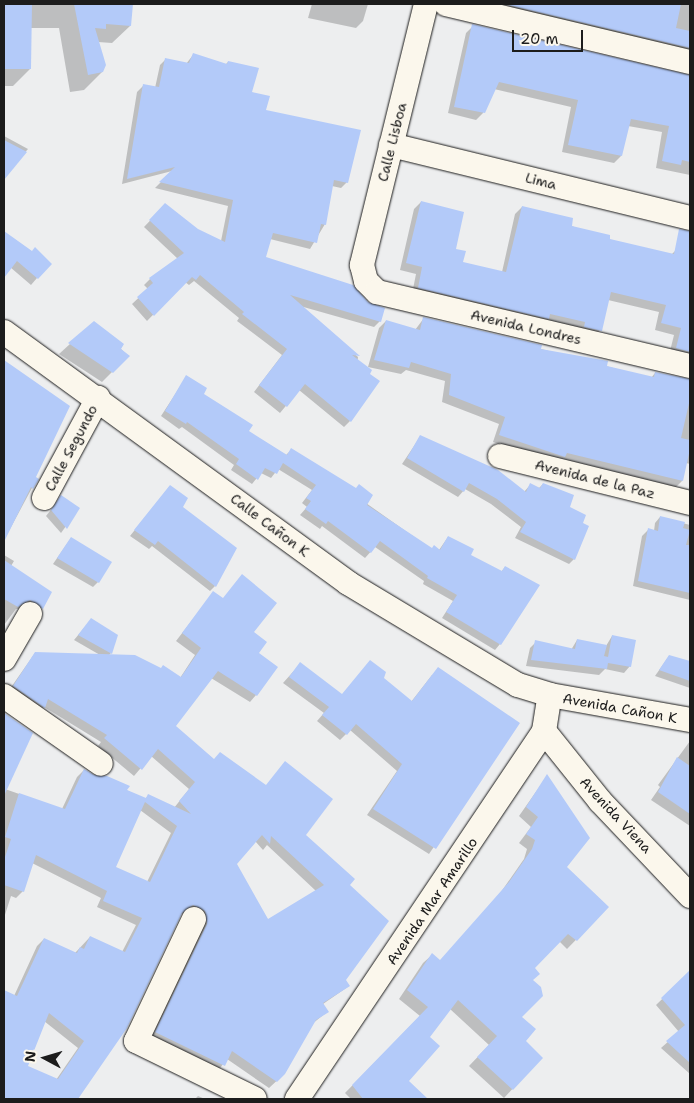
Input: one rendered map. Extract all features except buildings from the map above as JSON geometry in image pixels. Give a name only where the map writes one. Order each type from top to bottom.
[{"type":"street","name":"Calle Lisboa","points":[[366,281],[362,265],[426,4]]},
{"type":"street","points":[[446,4],[690,62]]},
{"type":"street","name":"Lima","points":[[391,145],[690,218]]},
{"type":"street","name":"Avenida Londres","points":[[366,281],[377,292],[690,366]]},
{"type":"street","name":"Calle Cañon K","points":[[4,332],[98,398],[348,583],[518,685],[550,695]]},
{"type":"street","name":"Calle Segundo","points":[[44,498],[98,398]]},
{"type":"street","name":"Avenida de la Paz","points":[[500,456],[690,503]]},
{"type":"street","points":[[4,659],[30,614]]},
{"type":"street","name":"Avenida Cañon K","points":[[550,695],[690,720]]},
{"type":"street","name":"Avenida Mar Amarillo","points":[[297,1099],[544,731],[550,695]]},
{"type":"street","points":[[4,696],[101,764]]},
{"type":"street","name":"Avenida Viena","points":[[544,731],[600,801],[690,896]]},
{"type":"street","points":[[194,919],[136,1041],[256,1099]]}]
